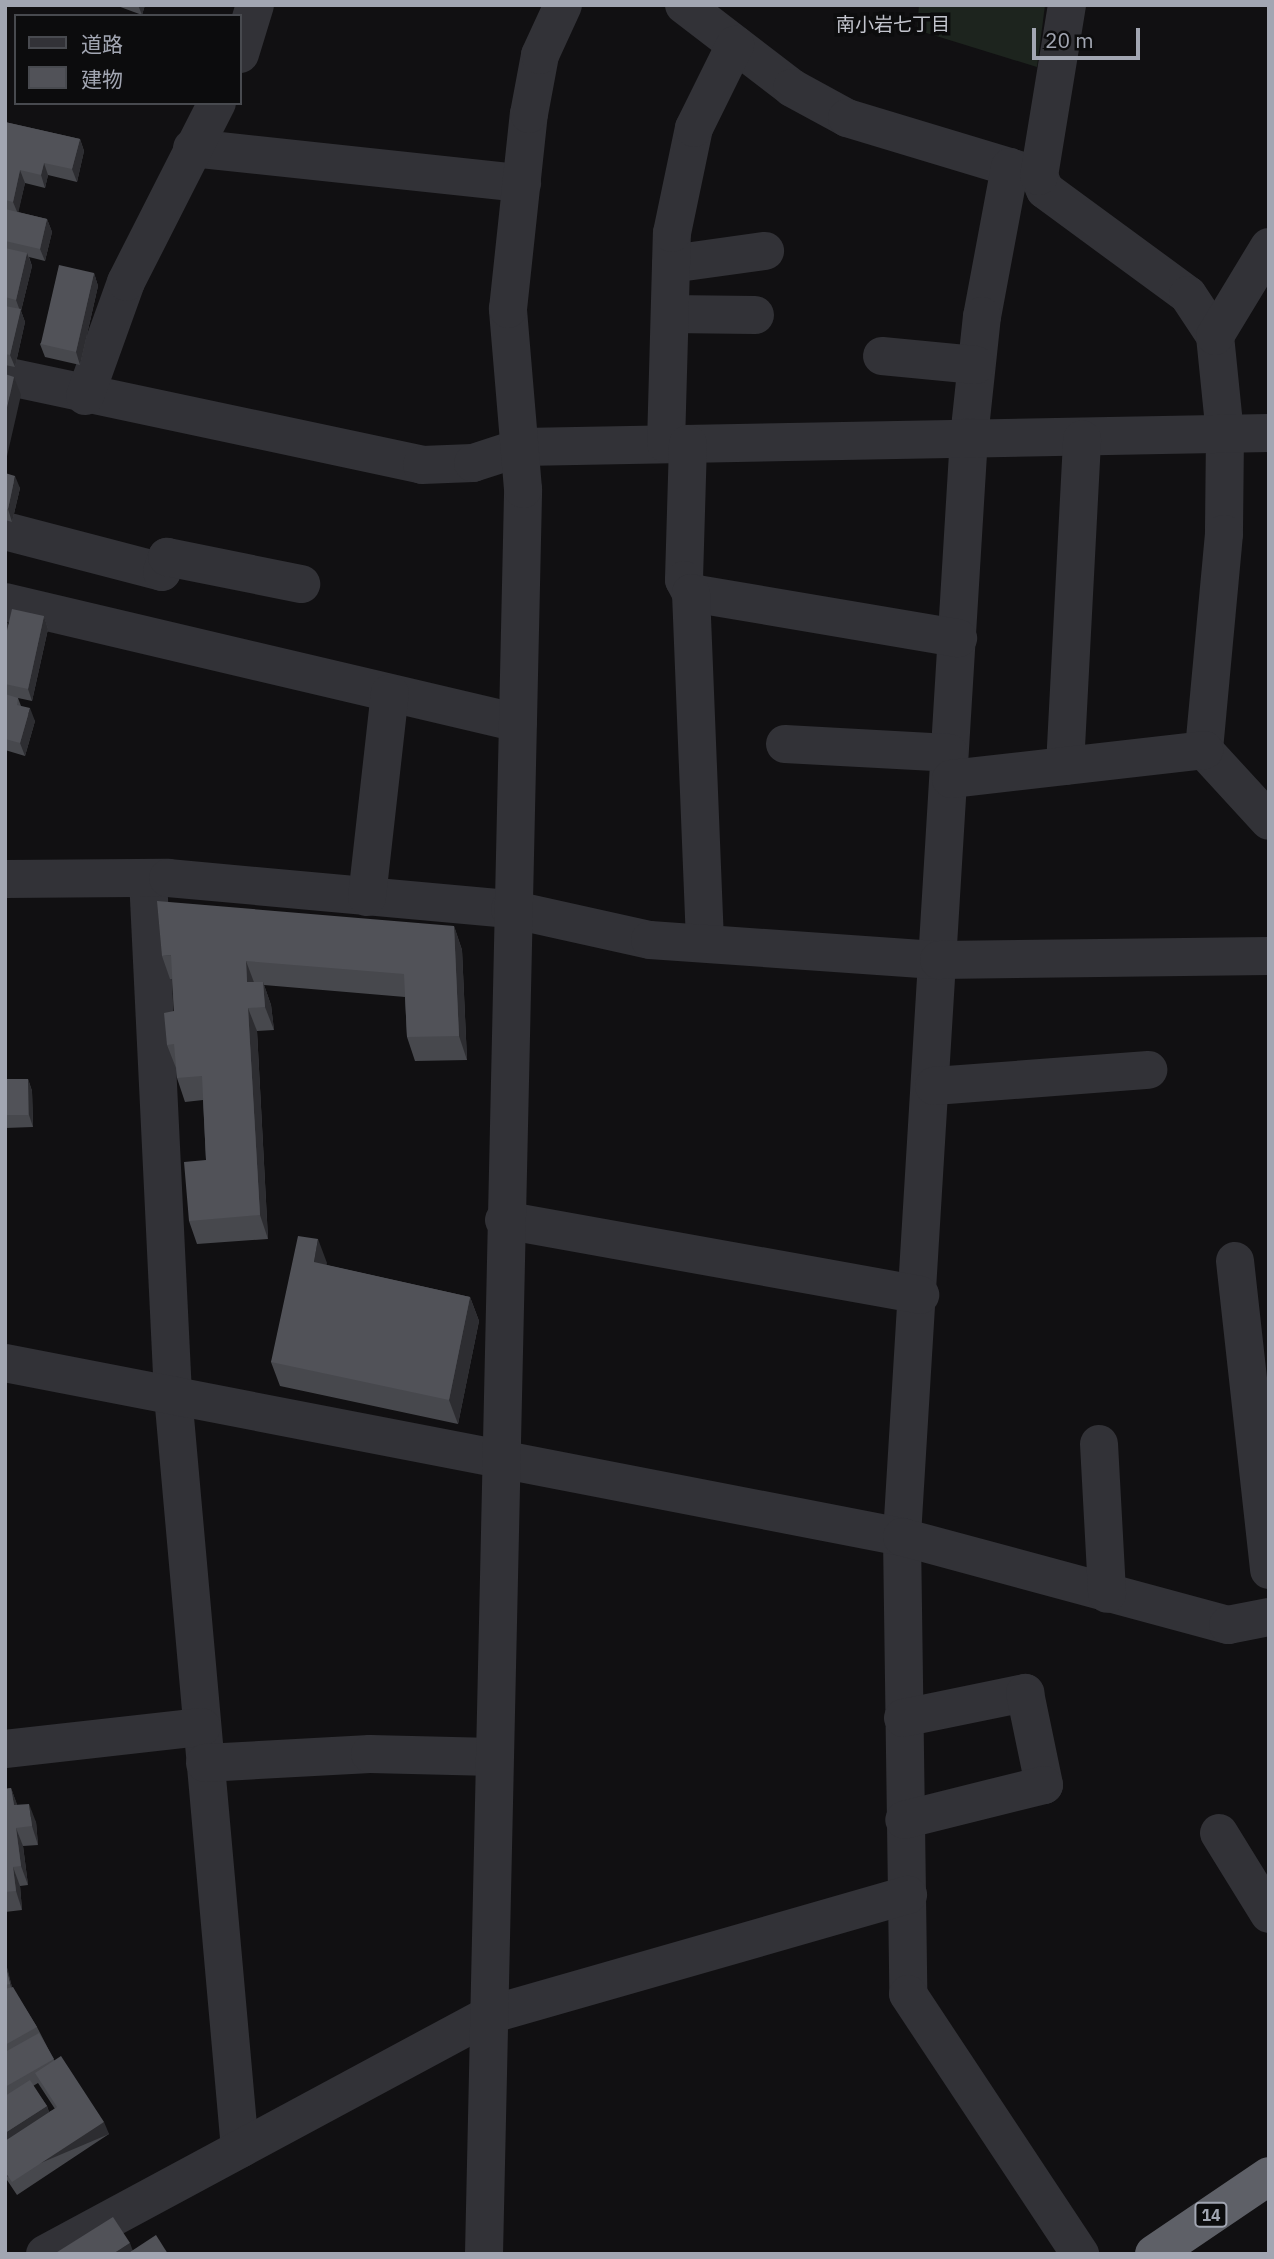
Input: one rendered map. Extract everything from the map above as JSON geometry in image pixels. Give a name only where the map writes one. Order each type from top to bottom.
[{"type":"highway","name":"14","points":[[1154,2254],[1269,2176]]},
{"type":"street","points":[[242,47],[255,5]]},
{"type":"street","points":[[484,2254],[510,909],[518,723],[522,447],[509,309],[522,183],[540,55],[563,5]]},
{"type":"street","points":[[684,5],[792,88],[847,118],[1024,172],[1188,295],[1215,336],[1225,434],[1224,534],[1204,750],[1269,821]]},
{"type":"street","points":[[1067,5],[976,365],[969,437],[934,1086],[902,1537],[903,1718],[908,1994],[1080,2254]]},
{"type":"street","points":[[705,943],[691,593],[684,580],[670,314],[671,264],[694,128],[735,45]]},
{"type":"street","points":[[85,396],[126,282],[216,105]]},
{"type":"street","points":[[192,148],[522,183]]},
{"type":"street","points":[[1215,336],[1268,248]]},
{"type":"street","points":[[671,264],[765,251]]},
{"type":"street","points":[[670,314],[755,315]]},
{"type":"street","points":[[882,356],[976,365]]},
{"type":"street","points":[[5,376],[85,396],[422,465],[473,463],[522,447],[969,437],[1082,439],[1269,433]]},
{"type":"street","points":[[1065,766],[1082,439]]},
{"type":"street","points":[[5,531],[162,572],[167,556],[301,584]]},
{"type":"street","points":[[691,593],[958,638]]},
{"type":"street","points":[[5,602],[518,723]]},
{"type":"street","points":[[367,897],[390,693]]},
{"type":"street","points":[[785,744],[950,766],[1065,766],[1204,750]]},
{"type":"street","points":[[148,878],[173,1395],[240,2149]]},
{"type":"street","points":[[5,879],[148,878],[510,909],[650,940],[939,960],[1269,956]]},
{"type":"street","points":[[934,1086],[1147,1070]]},
{"type":"street","points":[[504,1220],[919,1294]]},
{"type":"street","points":[[1235,1261],[1269,1570]]},
{"type":"street","points":[[5,1363],[499,1456],[902,1537],[1228,1625],[1269,1617]]},
{"type":"street","points":[[1099,1444],[1107,1594]]},
{"type":"street","points":[[903,1718],[1025,1693],[1044,1785],[904,1820]]},
{"type":"street","points":[[5,1749],[204,1745],[494,1756]]},
{"type":"street","points":[[1219,1833],[1269,1914]]},
{"type":"street","points":[[45,2254],[489,2015],[908,1895]]},
{"type":"shaded area","points":[[919,5],[1045,5],[1037,67],[917,30]]},
{"type":"building","points":[[5,122],[80,139],[72,169],[44,163],[41,175],[20,170],[13,202],[5,200]]},
{"type":"building","points":[[5,209],[47,219],[40,249],[5,241]]},
{"type":"building","points":[[5,248],[27,253],[16,300],[5,297]]},
{"type":"building","points":[[59,265],[94,273],[76,352],[41,344]]},
{"type":"building","points":[[5,306],[21,309],[10,355],[5,354]]},
{"type":"building","points":[[5,374],[14,377],[5,417]]},
{"type":"building","points":[[5,473],[15,476],[8,509],[5,509]]},
{"type":"building","points":[[12,609],[44,616],[28,689],[5,684],[5,639]]},
{"type":"building","points":[[5,694],[18,698],[17,705],[30,708],[20,743],[5,739]]},
{"type":"building","points":[[157,901],[454,926],[459,1036],[407,1037],[404,974],[246,961],[247,982],[263,982],[265,1007],[248,1008],[260,1215],[189,1221],[184,1162],[206,1160],[202,1076],[177,1078],[174,1044],[167,1045],[164,1013],[174,1011],[171,955],[162,956]]},
{"type":"building","points":[[5,1079],[28,1079],[28,1115],[5,1115]]},
{"type":"building","points":[[298,1236],[318,1239],[314,1262],[470,1297],[449,1400],[271,1362]]},
{"type":"building","points":[[11,1788],[14,1805],[29,1804],[32,1826],[16,1828],[21,1866],[13,1867],[16,1891],[5,1892],[5,1789]]},
{"type":"building","points":[[5,1964],[10,1984],[5,1985]]},
{"type":"building","points":[[13,1987],[37,2027],[5,2045],[5,1989]]},
{"type":"building","points":[[39,2033],[54,2059],[5,2087],[5,2052]]},
{"type":"building","points":[[61,2056],[104,2122],[12,2182],[5,2172],[5,2141],[57,2107],[35,2073]]},
{"type":"building","points":[[30,2080],[47,2106],[5,2133],[5,2096]]},
{"type":"building","points":[[113,2217],[130,2243],[113,2254],[54,2254]]},
{"type":"building","points":[[156,2235],[168,2254],[127,2254]]},
{"type":"district","name":"南小岩七丁目","points":[[893,25]]}]
